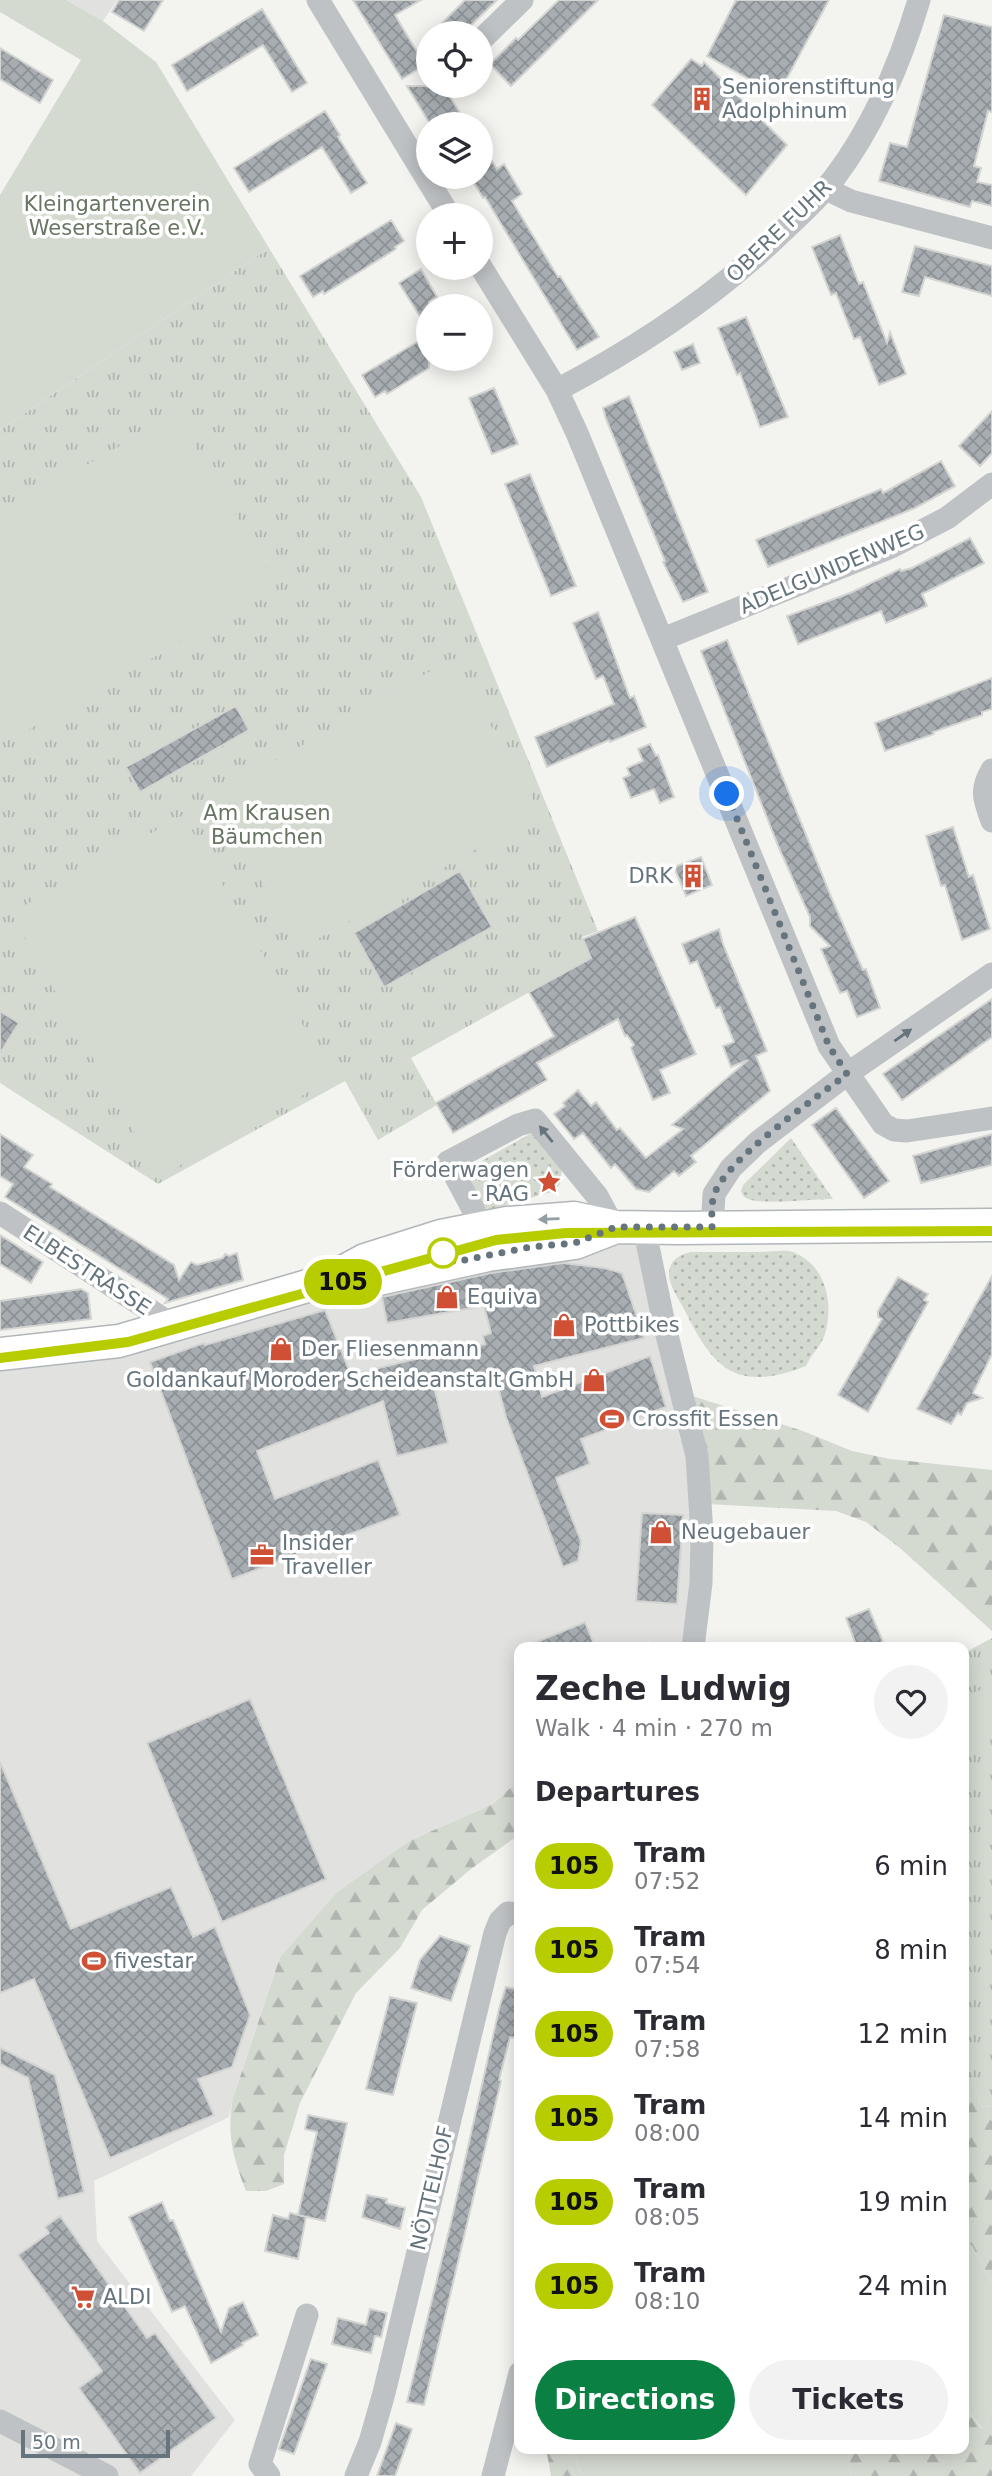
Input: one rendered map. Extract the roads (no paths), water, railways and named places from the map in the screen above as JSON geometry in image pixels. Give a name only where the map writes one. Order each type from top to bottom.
[{"type":"main road","points":[[0,1354],[119,1342],[328,1280],[365,1260],[441,1236],[528,1220],[575,1218],[630,1227],[992,1225]]},
{"type":"main road","points":[[328,1280],[369,1281],[488,1255],[575,1243],[630,1227]]},
{"type":"street","points":[[317,0],[442,203]]},
{"type":"street","points":[[493,28],[522,0]]},
{"type":"street","name":"OBERE FUHR","points":[[556,390],[632,348],[699,304],[756,258],[826,189],[853,150],[891,81],[919,0]]},
{"type":"street","points":[[826,189],[851,201],[992,238]]},
{"type":"street","points":[[489,280],[556,390],[577,433],[829,1046],[883,1124],[894,1130],[906,1131],[992,1118]]},
{"type":"street","name":"ADELGUNDENWEG","points":[[663,639],[891,547],[947,518],[992,484]]},
{"type":"street","points":[[992,770],[984,787],[985,802],[992,821]]},
{"type":"street","points":[[712,1227],[715,1194],[732,1168],[758,1142],[847,1074],[992,974]]},
{"type":"street","points":[[480,1228],[448,1162],[518,1125],[535,1120],[597,1196],[630,1227],[663,1319],[697,1456],[702,1534],[701,1583],[693,1642]]},
{"type":"street","name":"ELBESTRASSE","points":[[0,1213],[174,1326]]},
{"type":"street","name":"NÖTTELHOF","points":[[356,2476],[370,2442],[384,2393],[495,1933],[500,1921],[508,1913],[514,1914]]},
{"type":"street","points":[[269,2476],[260,2464],[307,2315]]},
{"type":"street","points":[[493,2476],[514,2396]]},
{"type":"street","points":[[0,2421],[107,2476]]},
{"type":"tram line","points":[[0,1358],[128,1342],[496,1240],[567,1232],[992,1231]]},
{"type":"tram line","name":"105","points":[[0,1358],[128,1342],[508,1237],[566,1233],[992,1231]]},
{"type":"place","name":"Seniorenstiftung Adolphinum","points":[[702,99]]},
{"type":"place","name":"DRK","points":[[693,876]]},
{"type":"place","name":"Förderwagen - RAG","points":[[549,1182]]},
{"type":"place","name":"Equiva","points":[[447,1297]]},
{"type":"place","name":"Pottbikes","points":[[564,1325]]},
{"type":"place","name":"Der Fliesenmann","points":[[281,1349]]},
{"type":"place","name":"Goldankauf Moroder Scheideanstalt GmbH","points":[[594,1380]]},
{"type":"place","name":"Crossfit Essen","points":[[612,1419]]},
{"type":"place","name":"Neugebauer","points":[[661,1532]]},
{"type":"place","name":"Insider Traveller","points":[[262,1555]]},
{"type":"place","name":"fivestar","points":[[94,1961]]},
{"type":"place","name":"ALDI","points":[[83,2297]]},
{"type":"park label","name":"Kleingartenverein Weserstraße e.V.","points":[[117,216]]},
{"type":"park label","name":"Am Krausen Bäumchen","points":[[267,825]]}]
